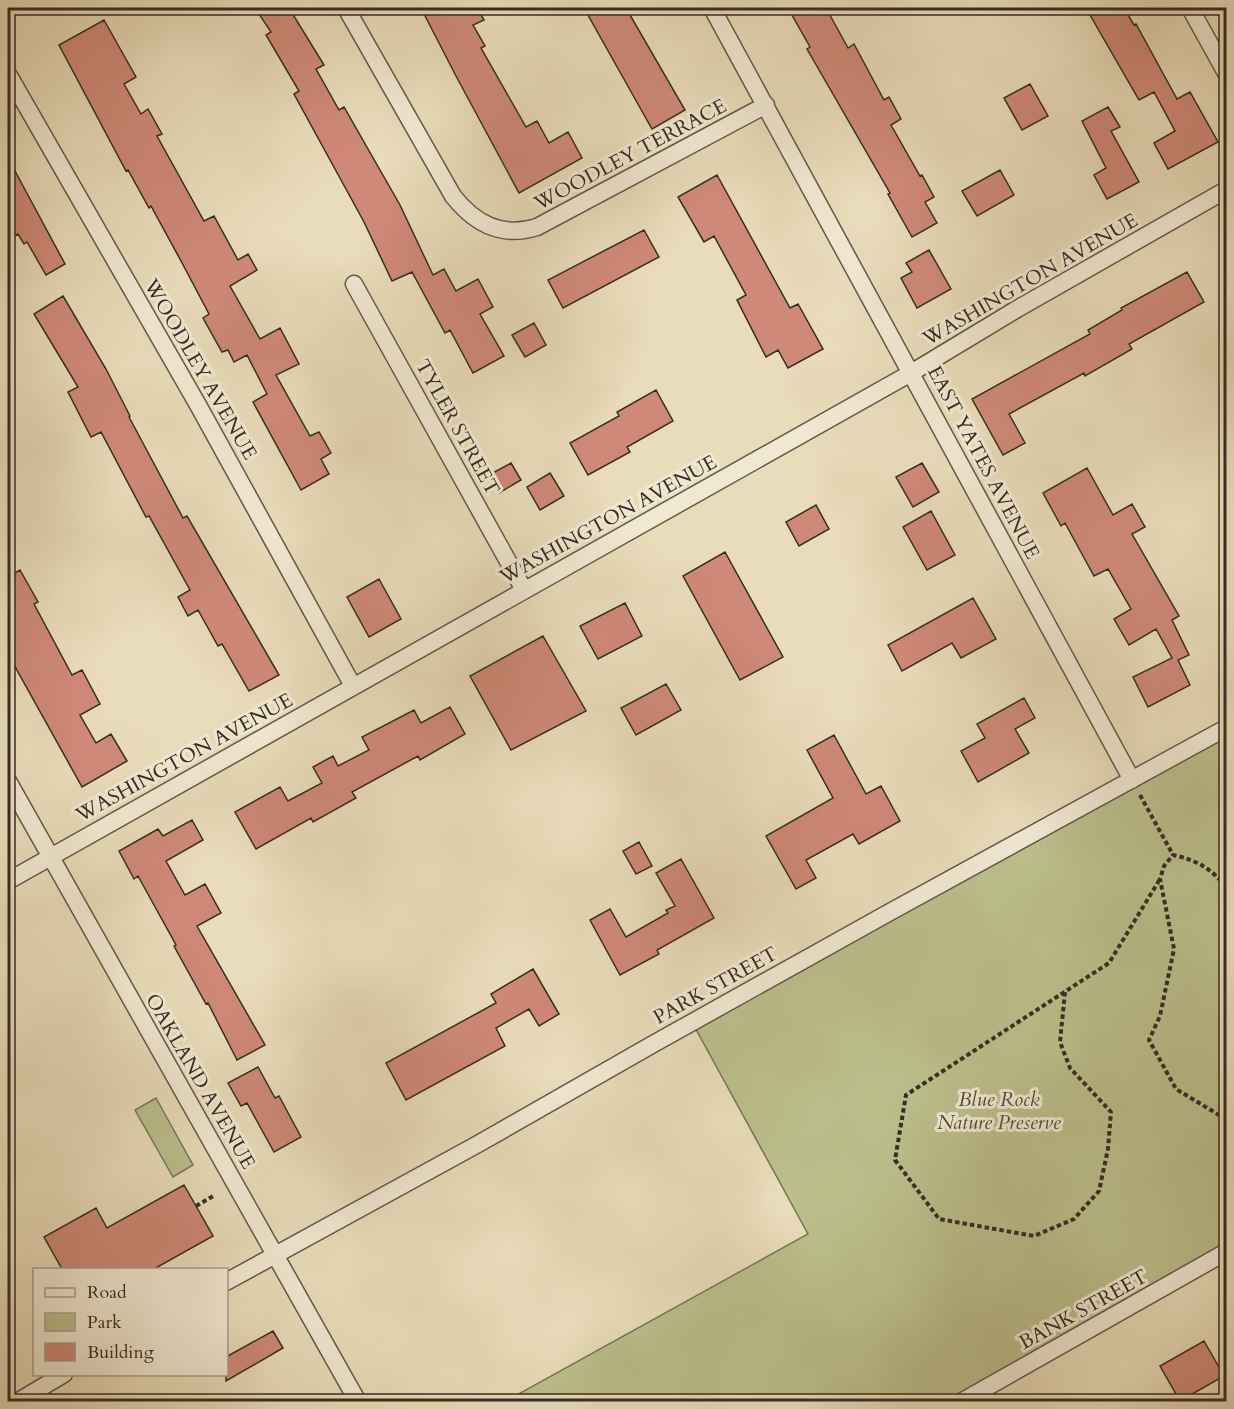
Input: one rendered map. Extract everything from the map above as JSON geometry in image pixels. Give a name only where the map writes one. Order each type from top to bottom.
[{"type":"street","name":"WOODLEY TERRACE","points":[[346,8],[453,196],[465,212],[478,221],[506,231],[521,232],[537,227],[766,105]]},
{"type":"street","name":"EAST YATES AVENUE","points":[[712,8],[1132,780]]},
{"type":"street","points":[[1190,8],[1227,73]]},
{"type":"street","name":"WOODLEY AVENUE","points":[[8,74],[198,405],[353,686]]},
{"type":"street","name":"WASHINGTON AVENUE","points":[[8,881],[911,373],[1017,309],[1227,190]]},
{"type":"street","name":"TYLER STREET","points":[[354,284],[524,590]]},
{"type":"street","name":"PARK STREET","points":[[228,1281],[1227,728]]},
{"type":"street","name":"OAKLAND AVENUE","points":[[8,781],[358,1401]]},
{"type":"street","name":"BANK STREET","points":[[961,1401],[1227,1252]]},
{"type":"street","points":[[17,1401],[61,1376]]},
{"type":"path","points":[[1132,780],[1173,855],[1194,860],[1219,877],[1227,887]]},
{"type":"path","points":[[1065,992],[1060,1042],[1070,1068],[1111,1112],[1108,1149],[1099,1191],[1074,1219],[1034,1236],[939,1219],[895,1160],[906,1095],[1109,963],[1160,879],[1164,866],[1173,855]]},
{"type":"path","points":[[1160,879],[1174,949],[1160,1016],[1149,1040],[1176,1089],[1219,1115],[1227,1114]]},
{"type":"path","points":[[196,1206],[215,1195]]},
{"type":"green space","name":"Blue Rock Nature Preserve","points":[[1226,727],[1226,1253],[962,1401],[504,1402],[808,1234],[692,1022]]},
{"type":"green space","points":[[156,1098],[193,1165],[173,1177],[135,1110]]},
{"type":"building","points":[[255,8],[289,8],[324,65],[316,69],[339,110],[344,107],[400,205],[433,275],[444,269],[456,291],[478,279],[493,307],[480,314],[504,356],[473,373],[450,330],[445,333],[412,272],[392,281],[364,222],[294,94],[299,91],[266,35],[271,32]]},
{"type":"building","points":[[421,8],[477,8],[484,20],[473,25],[485,46],[481,48],[526,127],[537,121],[549,143],[568,132],[582,158],[519,193]]},
{"type":"building","points":[[584,8],[626,8],[685,110],[652,129]]},
{"type":"building","points":[[788,8],[826,8],[848,48],[854,44],[884,100],[889,97],[901,119],[891,125],[934,197],[925,202],[937,223],[912,237],[888,194],[890,193],[807,49],[810,47]]},
{"type":"building","points":[[1086,8],[1124,8],[1134,25],[1136,24],[1177,99],[1190,92],[1218,142],[1168,169],[1154,143],[1175,131],[1154,92],[1139,100]]},
{"type":"building","points":[[104,20],[136,77],[124,84],[141,114],[148,109],[162,134],[157,136],[204,221],[214,216],[238,260],[248,254],[257,270],[230,286],[260,339],[280,328],[299,364],[276,375],[310,436],[319,432],[331,453],[321,459],[329,474],[301,490],[253,402],[267,394],[247,355],[234,362],[228,350],[222,352],[203,318],[209,314],[181,261],[151,206],[149,208],[128,170],[126,171],[59,45]]},
{"type":"building","points":[[1030,84],[1048,116],[1022,130],[1004,98]]},
{"type":"building","points":[[1108,107],[1120,127],[1111,131],[1139,182],[1107,199],[1094,175],[1106,168],[1082,121]]},
{"type":"building","points":[[8,158],[65,264],[46,275],[27,242],[24,244],[18,234],[8,239]]},
{"type":"building","points":[[1000,170],[1014,195],[977,216],[962,191]]},
{"type":"building","points":[[717,175],[790,308],[798,304],[823,349],[788,368],[778,350],[766,357],[737,300],[746,295],[714,236],[704,242],[678,197]]},
{"type":"building","points":[[644,230],[659,257],[563,308],[548,280]]},
{"type":"building","points":[[929,250],[951,289],[917,308],[901,278],[912,272],[906,263]]},
{"type":"building","points":[[1187,272],[1204,302],[1129,344],[1132,349],[1085,376],[1084,373],[1009,414],[1025,443],[1003,455],[972,399],[1090,334],[1088,330],[1122,310],[1121,308]]},
{"type":"building","points":[[63,296],[106,369],[183,518],[187,516],[279,675],[249,691],[222,644],[218,646],[198,610],[188,616],[178,597],[190,590],[149,516],[146,517],[101,432],[91,437],[68,392],[78,387],[34,314]]},
{"type":"building","points":[[534,323],[546,345],[525,357],[512,335]]},
{"type":"building","points":[[656,390],[673,421],[627,447],[630,452],[588,475],[570,443],[619,416],[617,412]]},
{"type":"building","points":[[511,463],[521,480],[499,493],[489,475]]},
{"type":"building","points":[[922,463],[939,492],[913,507],[896,477]]},
{"type":"building","points":[[1087,468],[1113,515],[1132,504],[1145,527],[1132,534],[1179,616],[1172,620],[1189,655],[1178,660],[1190,685],[1148,707],[1133,677],[1172,658],[1156,629],[1129,645],[1114,619],[1131,609],[1108,569],[1094,576],[1065,523],[1061,526],[1043,493]]},
{"type":"building","points":[[550,473],[564,496],[540,510],[527,487]]},
{"type":"building","points":[[816,505],[829,529],[799,546],[786,522]]},
{"type":"building","points":[[931,511],[955,555],[927,570],[903,527]]},
{"type":"building","points":[[725,552],[783,657],[740,680],[683,576]]},
{"type":"building","points":[[20,570],[38,602],[34,604],[72,675],[82,670],[100,704],[80,715],[96,743],[111,734],[127,761],[82,787],[8,654],[8,577]]},
{"type":"building","points":[[379,579],[401,619],[369,637],[347,597]]},
{"type":"building","points":[[973,598],[996,639],[961,658],[952,643],[902,671],[888,645]]},
{"type":"building","points":[[625,603],[642,636],[598,659],[580,626]]},
{"type":"building","points":[[543,636],[586,711],[511,750],[470,676]]},
{"type":"building","points":[[666,684],[681,710],[636,735],[621,708]]},
{"type":"building","points":[[1024,698],[1035,718],[1015,729],[1029,753],[978,782],[961,751],[985,738],[977,724]]},
{"type":"building","points":[[450,707],[465,734],[420,760],[418,756],[352,792],[356,798],[313,822],[311,818],[256,849],[235,812],[280,787],[288,801],[322,783],[313,767],[333,756],[338,766],[369,750],[362,737],[414,710],[421,723]]},
{"type":"building","points":[[834,735],[866,794],[881,786],[900,821],[859,844],[853,834],[806,860],[816,878],[796,889],[766,836],[833,798],[807,750]]},
{"type":"building","points":[[192,820],[203,840],[166,861],[185,895],[205,884],[221,913],[197,926],[265,1045],[237,1060],[138,876],[134,879],[119,851],[158,829],[163,836]]},
{"type":"building","points":[[639,842],[652,866],[636,874],[623,851]]},
{"type":"building","points":[[681,859],[714,918],[657,950],[659,954],[620,975],[590,920],[610,909],[626,937],[668,913],[666,910],[675,906],[656,873]]},
{"type":"building","points":[[533,969],[559,1014],[539,1026],[529,1009],[496,1028],[505,1046],[406,1100],[386,1063],[496,1003],[491,994]]},
{"type":"building","points":[[258,1067],[275,1098],[279,1096],[301,1137],[274,1152],[247,1103],[241,1106],[228,1083]]},
{"type":"building","points":[[184,1185],[213,1236],[156,1268],[61,1268],[44,1237],[96,1208],[107,1228]]},
{"type":"building","points":[[273,1331],[283,1348],[226,1381],[228,1356]]},
{"type":"building","points":[[1204,1341],[1224,1376],[1180,1401],[1160,1366]]}]
